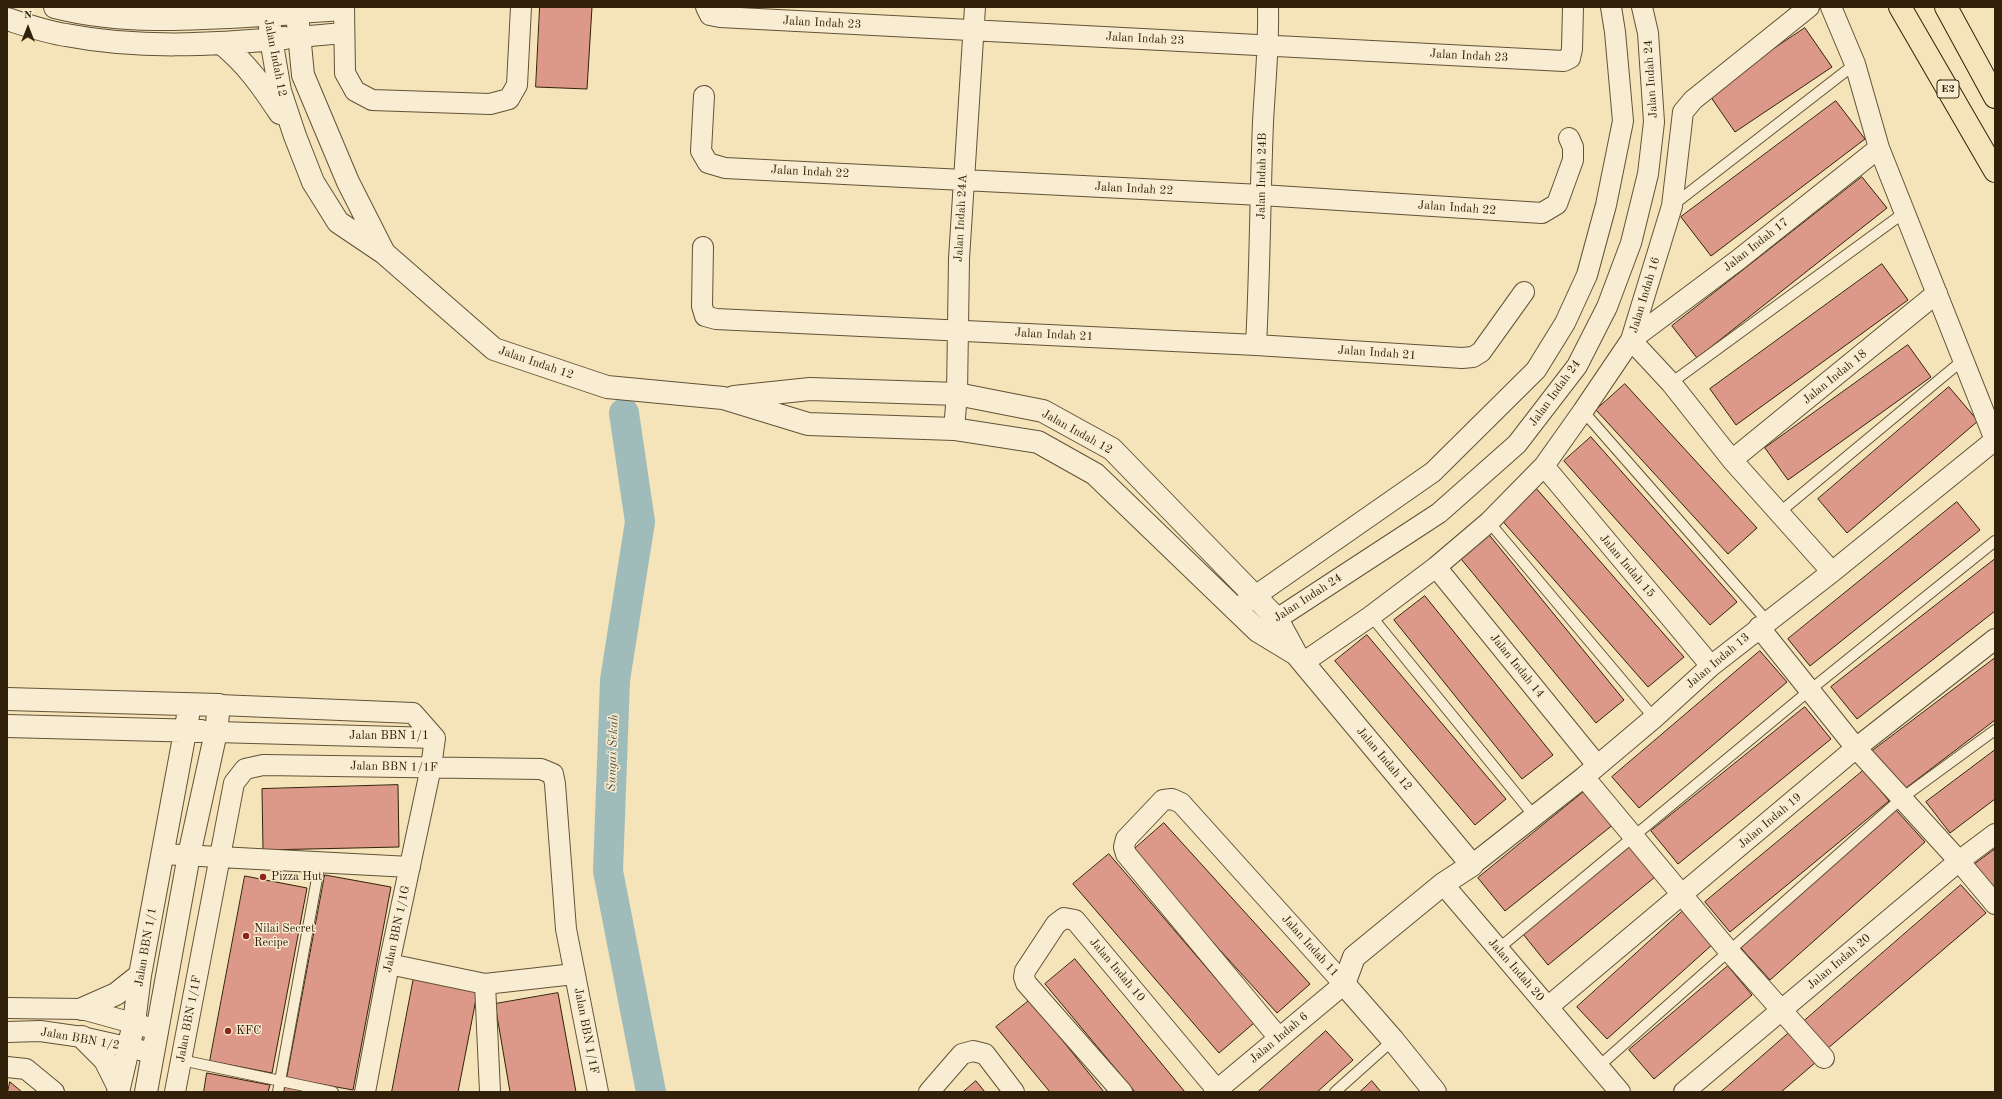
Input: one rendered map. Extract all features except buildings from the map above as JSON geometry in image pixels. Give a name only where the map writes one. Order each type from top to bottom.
[{"type":"highway","name":"E2","points":[[1900,7],[1995,171]]},
{"type":"highway","points":[[1946,7],[1995,98]]},
{"type":"street","name":"Jalan Indah 12","points":[[55,7],[71,11],[134,18],[199,18],[269,14],[271,39],[280,91],[295,136],[313,182],[338,222],[384,253],[494,349],[607,387],[723,398],[810,389],[957,394],[1043,411],[1112,449],[1277,619],[1300,658],[1472,864]]},
{"type":"street","points":[[269,14],[297,13],[344,8],[345,73],[355,91],[372,100],[490,104],[508,99],[517,85],[521,7]]},
{"type":"street","name":"Jalan Indah 24A","points":[[954,429],[957,394],[957,330],[963,180],[975,7]]},
{"type":"street","name":"Jalan Indah 24B","points":[[1256,345],[1262,195],[1263,122],[1269,46],[1268,7]]},
{"type":"street","name":"Jalan Indah 23","points":[[713,12],[973,31],[1564,61],[1570,58],[1572,49],[1573,7]]},
{"type":"street","points":[[1235,610],[1433,472],[1536,370],[1565,323],[1587,275],[1606,205],[1623,121],[1615,32],[1611,7]]},
{"type":"street","name":"Jalan Indah 24","points":[[1258,631],[1439,513],[1517,444],[1577,366],[1607,307],[1628,250],[1648,174],[1654,122],[1648,33],[1642,7]]},
{"type":"street","name":"Jalan Indah 16","points":[[1810,7],[1693,100],[1683,112],[1672,206],[1632,340],[1670,383],[1732,460],[1832,572]]},
{"type":"street","points":[[1831,7],[1855,64],[1879,148],[1938,293],[1995,440]]},
{"type":"street","name":"Jalan Indah 12","points":[[297,13],[303,75],[348,182],[384,253]]},
{"type":"street","points":[[7,19],[65,35],[134,44],[221,43],[344,33]]},
{"type":"street","points":[[221,43],[240,59],[260,83],[295,136]]},
{"type":"street","name":"Jalan Indah 22","points":[[704,96],[701,151],[708,163],[725,168],[1262,195],[1542,213],[1557,204],[1573,160],[1573,146],[1569,138]]},
{"type":"street","name":"Jalan Indah 17","points":[[1632,340],[1738,260],[1879,148]]},
{"type":"street","name":"Jalan Indah 21","points":[[703,247],[702,306],[705,316],[716,320],[1256,345],[1462,358],[1473,357],[1481,352],[1524,292]]},
{"type":"street","name":"Jalan Indah 18","points":[[1732,460],[1938,293]]},
{"type":"street","points":[[1300,658],[1371,616],[1436,567],[1489,522],[1544,466],[1632,340]]},
{"type":"street","name":"Jalan Indah 12","points":[[723,398],[808,424],[954,429],[1038,442],[1095,474],[1258,631],[1300,658]]},
{"type":"street","name":"Jalan Indah 13","points":[[1344,984],[1354,957],[1443,884],[1535,817],[1654,718],[1711,666],[1763,624],[1832,572],[1995,440]]},
{"type":"street","name":"Jalan Indah 15","points":[[1544,466],[1711,666]]},
{"type":"street","name":"Jalan Indah 14","points":[[1436,567],[1591,771],[1632,837],[1728,950],[1824,1058]]},
{"type":"street","points":[[1763,624],[1810,690],[1856,748],[1959,861],[1995,904]]},
{"type":"street","name":"Jalan Indah 19","points":[[1549,1006],[1682,896],[1856,748],[1995,639]]},
{"type":"street","name":"Jalan BBN 1/1","points":[[7,699],[190,704],[413,713],[435,738]]},
{"type":"street","name":"Jalan BBN 1/1","points":[[119,1090],[134,1023],[140,975],[190,704]]},
{"type":"street","points":[[146,1092],[189,855],[216,732],[219,705]]},
{"type":"street","name":"Jalan BBN 1/1","points":[[7,726],[435,738]]},
{"type":"street","name":"Jalan BBN 1/1G","points":[[365,1092],[389,964],[431,767],[435,738]]},
{"type":"street","name":"Jalan BBN 1/1F","points":[[175,1092],[234,783],[245,769],[263,765],[541,769],[553,774],[566,929],[598,1092]]},
{"type":"street","name":"Jalan Indah 11","points":[[1280,1038],[1126,854],[1124,847],[1126,839],[1163,800],[1172,799],[1181,803],[1344,984],[1393,1040],[1435,1092]]},
{"type":"street","name":"Jalan Indah 20","points":[[1684,1092],[1959,861],[1995,834]]},
{"type":"street","points":[[162,854],[410,867]]},
{"type":"street","name":"Jalan Indah 20","points":[[1443,884],[1549,1006],[1620,1092]]},
{"type":"street","name":"Jalan Indah 10","points":[[1122,1092],[1026,983],[1024,977],[1025,971],[1056,924],[1064,918],[1075,920],[1215,1091]]},
{"type":"street","points":[[389,964],[485,984],[574,974]]},
{"type":"street","points":[[82,1009],[116,994],[140,975]]},
{"type":"street","points":[[485,984],[490,1092]]},
{"type":"street","name":"Jalan Indah 6","points":[[1215,1091],[1344,984]]},
{"type":"street","name":"Jalan BBN 1/2","points":[[7,1008],[82,1009],[158,1030]]},
{"type":"street","name":"Jalan BBN 1/2","points":[[7,1032],[40,1031],[82,1037],[153,1053]]},
{"type":"street","points":[[82,1037],[105,1060],[119,1090]]},
{"type":"street","points":[[929,1092],[962,1054],[973,1051],[985,1054],[1014,1092]]},
{"type":"street","points":[[7,1067],[26,1069],[54,1092]]},
{"type":"lane","points":[[1672,206],[1855,64]]},
{"type":"lane","points":[[1670,383],[1905,212]]},
{"type":"lane","points":[[1780,512],[1964,360]]},
{"type":"lane","points":[[1583,411],[1763,624]]},
{"type":"lane","points":[[1489,522],[1654,718]]},
{"type":"lane","points":[[1498,949],[1810,690],[1995,541]]},
{"type":"lane","points":[[1371,616],[1535,817]]},
{"type":"lane","points":[[1598,1067],[1728,950],[1902,798],[1995,730]]},
{"type":"lane","points":[[278,1092],[320,862]]},
{"type":"lane","points":[[1335,1092],[1393,1040]]},
{"type":"lane","points":[[181,1060],[333,1092]]},
{"type":"waterway","name":"Sungai Sekah","points":[[624,413],[640,522],[615,680],[608,871],[651,1092]]},
{"type":"place","name":"Pizza Hut","points":[[263,877]]},
{"type":"place","name":"Nilai Secret Recipe","points":[[246,936]]},
{"type":"place","name":"KFC","points":[[228,1031]]}]
